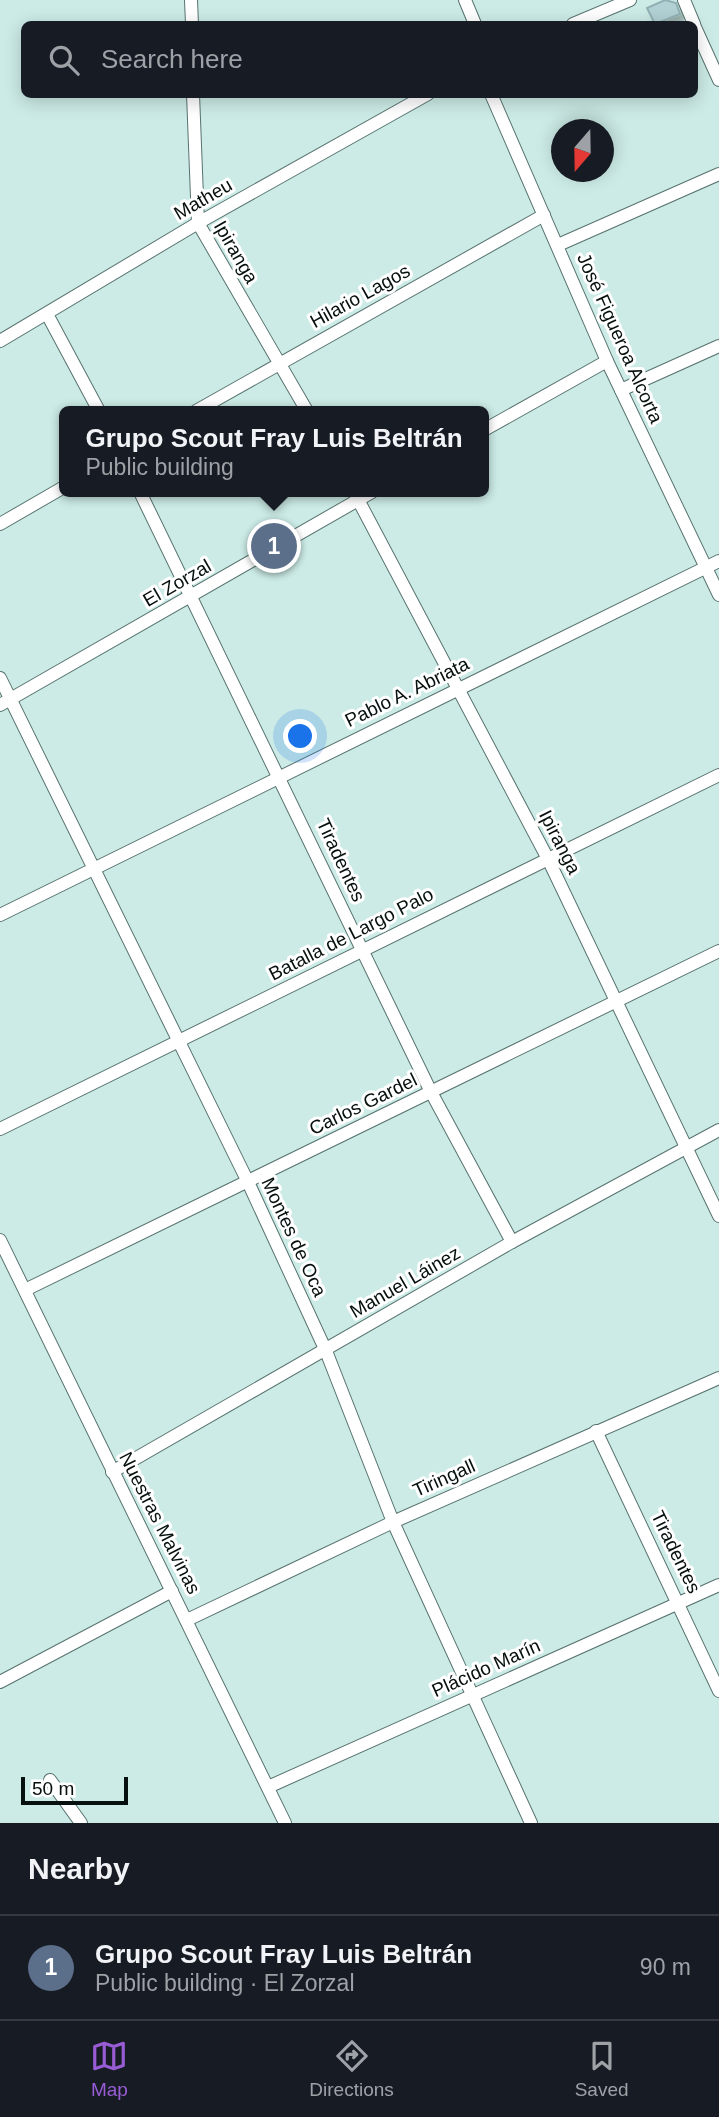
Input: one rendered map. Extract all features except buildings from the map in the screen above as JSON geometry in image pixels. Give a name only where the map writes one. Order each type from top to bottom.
[{"type":"street","points":[[191,0],[192,21]]},
{"type":"street","points":[[465,0],[474,21]]},
{"type":"street","points":[[580,21],[630,0]]},
{"type":"street","points":[[684,0],[692,21]]},
{"type":"street","points":[[698,34],[719,80]]},
{"type":"street","name":"Ipiranga","points":[[193,98],[198,223],[304,406]]},
{"type":"street","name":"Matheu","points":[[0,341],[198,223],[421,98]]},
{"type":"street","name":"José Figueroa Alcorta","points":[[493,98],[607,361],[719,595]]},
{"type":"street","points":[[558,245],[719,173]]},
{"type":"street","name":"Hilario Lagos","points":[[204,406],[544,215]]},
{"type":"street","points":[[47,314],[96,406]]},
{"type":"street","points":[[621,390],[719,346]]},
{"type":"street","points":[[489,427],[607,361]]},
{"type":"street","points":[[0,524],[59,490]]},
{"type":"street","name":"Tiradentes","points":[[142,497],[431,1092],[512,1242]]},
{"type":"street","name":"El Zorzal","points":[[5,702],[191,597],[354,497]]},
{"type":"street","name":"Ipiranga","points":[[357,497],[548,859],[719,1216]]},
{"type":"street","name":"Pablo A. Abriata","points":[[0,915],[719,561]]},
{"type":"street","name":"Montes de Oca","points":[[0,678],[5,702],[94,867],[248,1182],[326,1351],[393,1522],[470,1696],[531,1823]]},
{"type":"street","name":"Batalla de Largo Palo","points":[[0,1129],[719,775]]},
{"type":"street","name":"Carlos Gardel","points":[[25,1290],[719,951]]},
{"type":"street","name":"Manuel Láinez","points":[[112,1472],[512,1242],[719,1130]]},
{"type":"street","name":"Nuestras Malvinas","points":[[0,1240],[285,1823]]},
{"type":"street","name":"Tiringall","points":[[187,1620],[393,1522],[719,1378]]},
{"type":"street","name":"Tiradentes","points":[[596,1431],[719,1691]]},
{"type":"street","name":"Plácido Marín","points":[[268,1787],[719,1585]]},
{"type":"street","points":[[0,1682],[172,1591]]},
{"type":"street","points":[[50,1780],[81,1823]]},
{"type":"place","name":"Grupo Scout Fray Luis Beltrán","points":[[274,546]]}]
